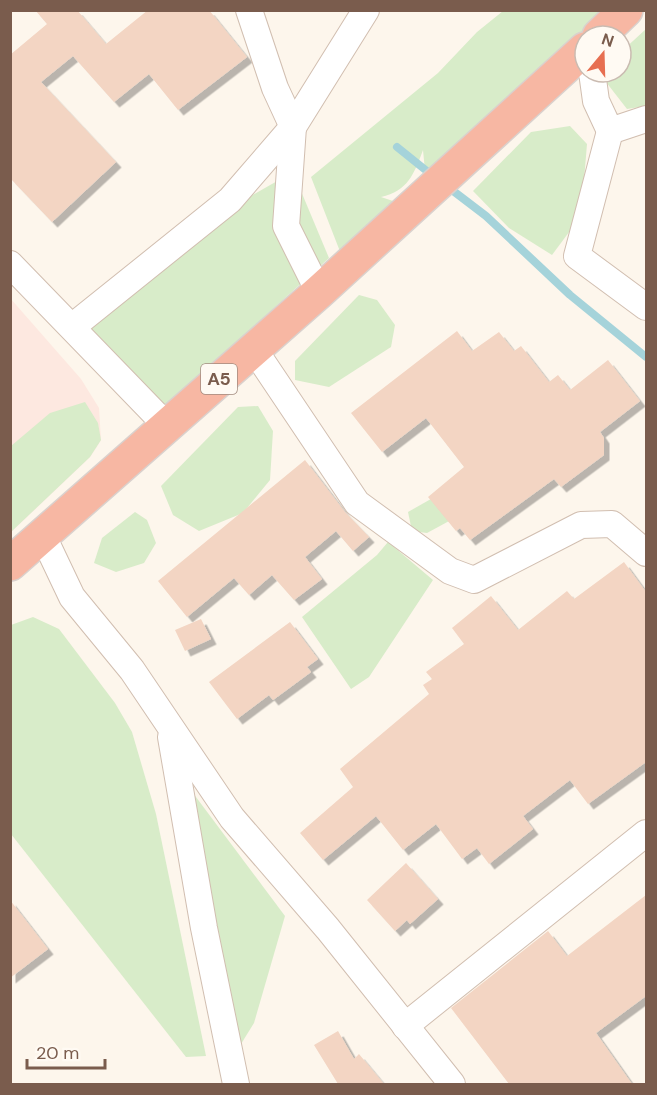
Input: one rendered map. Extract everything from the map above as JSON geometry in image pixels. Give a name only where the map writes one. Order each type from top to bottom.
[{"type":"highway","points":[[611,24],[626,10]]},
{"type":"highway","name":"A5","points":[[10,564],[318,292],[573,60]]},
{"type":"street","points":[[249,10],[275,88],[293,127],[286,226],[318,292]]},
{"type":"street","points":[[72,327],[230,200],[293,127],[366,10]]},
{"type":"street","points":[[594,84],[596,101],[610,131],[577,256],[646,307]]},
{"type":"street","points":[[610,131],[646,119]]},
{"type":"street","points":[[10,264],[166,425]]},
{"type":"street","points":[[253,348],[357,503],[392,531],[450,571],[474,580],[581,525],[612,524],[646,553]]},
{"type":"street","points":[[43,536],[72,597],[132,670],[232,818],[328,929],[452,1084]]},
{"type":"street","points":[[170,729],[204,928],[236,1084]]},
{"type":"street","points":[[405,1026],[646,833]]},
{"type":"shaded area","points":[[10,298],[81,379],[99,408],[101,440],[90,457],[11,532]]},
{"type":"green space","points":[[503,11],[602,11],[590,24],[573,24],[573,42],[565,51],[426,181],[423,150],[413,174],[404,186],[381,197],[399,203],[341,254],[311,177],[438,73],[477,32]]},
{"type":"green space","points":[[646,29],[646,106],[627,109],[608,84],[633,84],[633,41]]},
{"type":"green space","points":[[570,126],[587,144],[581,216],[552,255],[509,228],[473,191],[531,132]]},
{"type":"green space","points":[[293,172],[329,258],[163,409],[83,327],[235,205]]},
{"type":"green space","points":[[359,295],[377,300],[395,325],[391,347],[329,387],[295,380],[295,361]]},
{"type":"green space","points":[[85,402],[98,423],[101,440],[90,457],[11,532],[11,446],[50,413]]},
{"type":"green space","points":[[258,406],[273,431],[270,480],[243,513],[199,531],[173,515],[161,486],[238,407]]},
{"type":"green space","points":[[445,491],[475,507],[427,533],[412,531],[408,512]]},
{"type":"green space","points":[[135,512],[147,520],[156,543],[144,563],[116,572],[94,563],[102,538]]},
{"type":"green space","points":[[388,542],[433,580],[369,677],[351,689],[302,617],[377,555]]},
{"type":"green space","points":[[33,617],[59,629],[115,703],[132,732],[156,814],[206,1056],[186,1057],[11,834],[11,625]]},
{"type":"green space","points":[[175,769],[285,916],[254,1023],[241,1044]]},
{"type":"building","points":[[35,10],[77,10],[106,44],[148,10],[209,10],[247,57],[178,110],[149,74],[114,102],[73,56],[41,82],[116,162],[52,222],[10,178],[10,55],[47,24]]},
{"type":"building","points":[[457,331],[472,351],[499,332],[514,351],[521,346],[549,382],[558,375],[570,390],[608,360],[640,401],[600,432],[604,438],[604,455],[561,487],[554,479],[470,540],[460,528],[456,531],[428,497],[464,467],[426,418],[382,452],[351,413]]},
{"type":"building","points":[[305,460],[345,512],[369,537],[353,551],[336,531],[305,557],[322,579],[294,600],[272,575],[249,595],[234,578],[187,617],[158,581]]},
{"type":"building","points":[[624,562],[646,592],[646,762],[588,804],[570,780],[523,816],[533,829],[489,864],[477,848],[462,859],[436,824],[403,850],[376,816],[323,860],[300,833],[353,787],[340,769],[429,694],[423,685],[432,679],[426,672],[464,644],[452,628],[491,596],[518,630],[567,591],[574,599]]},
{"type":"building","points":[[201,619],[211,639],[185,651],[175,630]]},
{"type":"building","points":[[290,622],[318,659],[307,667],[311,672],[273,700],[269,695],[237,719],[209,682]]},
{"type":"building","points":[[406,863],[438,899],[410,924],[407,920],[395,931],[367,900]]},
{"type":"building","points":[[646,895],[646,996],[596,1033],[632,1084],[509,1084],[451,1008],[548,931],[567,956]]},
{"type":"building","points":[[10,900],[48,949],[10,978]]},
{"type":"building","points":[[338,1031],[354,1059],[359,1054],[384,1084],[338,1084],[314,1045]]},
{"type":"waterway","points":[[397,147],[433,176]]},
{"type":"waterway","points":[[448,187],[486,216],[570,295],[646,357]]}]
